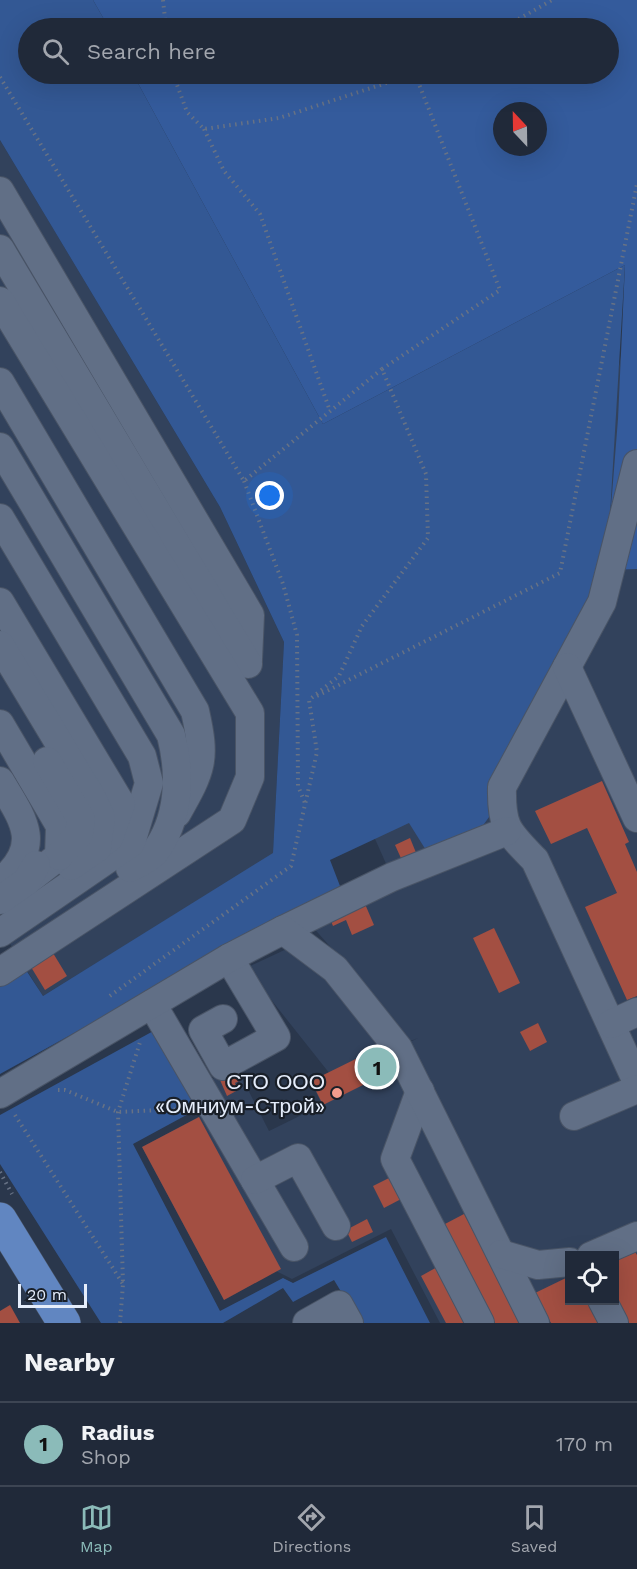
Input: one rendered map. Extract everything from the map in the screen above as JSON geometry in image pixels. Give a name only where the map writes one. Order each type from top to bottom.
[{"type":"main road","points":[[0,1219],[64,1323]]},
{"type":"lane","points":[[0,191],[250,615],[248,661],[250,777],[231,820],[0,972]]},
{"type":"lane","points":[[0,225],[248,661]]},
{"type":"lane","points":[[0,249],[248,661]]},
{"type":"lane","points":[[0,274],[248,661]]},
{"type":"lane","points":[[0,301],[250,725]]},
{"type":"lane","points":[[0,322],[250,725]]},
{"type":"lane","points":[[0,360],[217,724],[213,746],[195,769]]},
{"type":"lane","points":[[0,381],[195,711],[203,745],[174,817],[153,854],[0,952]]},
{"type":"lane","points":[[0,405],[184,716],[193,734],[195,769]]},
{"type":"lane","points":[[0,425],[182,730],[195,769]]},
{"type":"lane","points":[[0,447],[171,735],[177,758],[174,817]]},
{"type":"lane","points":[[637,464],[602,602],[502,787],[507,831],[535,860],[637,1082]]},
{"type":"lane","points":[[0,477],[133,699],[167,764],[164,787],[152,813],[93,846],[0,915]]},
{"type":"lane","points":[[0,496],[133,717],[150,753],[131,794],[93,846],[0,933]]},
{"type":"lane","points":[[0,518],[142,756],[131,794]]},
{"type":"lane","points":[[0,554],[124,763],[131,794]]},
{"type":"lane","points":[[0,580],[131,794]]},
{"type":"lane","points":[[0,602],[131,794]]},
{"type":"lane","points":[[0,627],[105,801],[93,846]]},
{"type":"lane","points":[[0,645],[91,796],[100,817],[93,846]]},
{"type":"lane","points":[[567,667],[627,784],[637,818]]},
{"type":"lane","points":[[0,681],[81,819],[79,834],[93,846]]},
{"type":"lane","points":[[0,703],[72,824],[93,846]]},
{"type":"lane","points":[[0,724],[60,826],[93,846]]},
{"type":"lane","points":[[0,751],[46,828],[45,848],[6,875]]},
{"type":"lane","points":[[0,781],[25,823],[27,844],[15,869],[6,875]]},
{"type":"lane","points":[[0,812],[8,826],[13,849],[6,875]]},
{"type":"lane","points":[[1,1093],[229,958],[283,930],[392,877],[507,831]]},
{"type":"lane","points":[[6,875],[93,846]]},
{"type":"lane","points":[[283,930],[335,969],[398,1048],[535,1323]]},
{"type":"lane","points":[[223,1019],[203,1030],[223,1066],[276,1037],[229,958]]},
{"type":"lane","points":[[152,1004],[294,1247]]},
{"type":"lane","points":[[611,1024],[637,1012]]},
{"type":"lane","points":[[574,1116],[637,1089]]},
{"type":"lane","points":[[420,1091],[395,1159],[480,1323]]},
{"type":"lane","points":[[255,1180],[298,1158],[336,1226]]},
{"type":"lane","points":[[602,1251],[637,1236]]},
{"type":"lane","points":[[501,1254],[538,1265],[565,1262]]},
{"type":"lane","points":[[307,1323],[339,1305],[349,1323]]},
{"type":"lane","points":[[605,1305],[614,1323]]},
{"type":"path","points":[[163,0],[165,18]]},
{"type":"path","points":[[520,18],[552,0]]},
{"type":"path","points":[[177,84],[187,112],[204,129],[224,171],[260,214],[330,411]]},
{"type":"path","points":[[204,129],[279,118],[384,84]]},
{"type":"path","points":[[382,369],[500,290],[419,84]]},
{"type":"path","points":[[309,700],[560,573],[637,184]]},
{"type":"path","points":[[244,481],[283,584],[297,635],[298,786],[306,803]]},
{"type":"path","points":[[120,1323],[123,1284],[118,1112],[152,1004]]},
{"type":"path","points":[[54,1090],[65,1090],[118,1112],[212,1108]]},
{"type":"path","points":[[1,1093],[123,1284]]},
{"type":"shaded area","points":[[0,0],[93,0],[103,18],[18,18],[18,84],[138,84],[323,424],[625,265],[607,564],[494,810],[479,831],[429,855],[409,823],[330,860],[340,886],[0,1074],[0,985],[26,970],[43,996],[273,853],[284,642],[220,507],[0,140]]},
{"type":"shaded area","points":[[93,0],[637,0],[637,569],[606,570],[618,419],[625,265],[323,424],[138,84],[619,84],[619,18],[103,18]]},
{"type":"shaded area","points":[[0,140],[220,507],[284,642],[273,854],[43,996],[0,928]]},
{"type":"shaded area","points":[[637,275],[637,1323],[440,1323],[391,1229],[292,1279],[276,1271],[224,1300],[142,1147],[204,1114],[190,1089],[237,1068],[269,1131],[322,1105],[311,1081],[330,1074],[246,968],[293,946],[336,983],[366,1025],[382,1056],[418,1038],[408,1042],[394,1019],[311,925],[392,877],[322,720],[575,588]]},
{"type":"shaded area","points":[[157,1029],[203,1106],[133,1144],[220,1311],[283,1278],[293,1283],[386,1237],[430,1323],[360,1323],[334,1280],[293,1302],[283,1288],[223,1323],[101,1323],[0,1164],[0,1115]]},
{"type":"building","points":[[602,781],[629,842],[625,844],[637,872],[637,996],[627,1000],[585,907],[617,893],[587,828],[551,844],[535,811]]},
{"type":"building","points":[[410,838],[419,860],[405,867],[395,845]]},
{"type":"building","points":[[365,904],[374,925],[352,935],[346,920],[333,926],[330,919]]},
{"type":"building","points":[[494,928],[520,983],[499,993],[473,938]]},
{"type":"building","points":[[53,953],[67,976],[45,990],[31,967]]},
{"type":"building","points":[[538,1023],[547,1042],[530,1051],[520,1032]]},
{"type":"building","points":[[378,1048],[389,1072],[323,1105],[311,1081]]},
{"type":"building","points":[[235,1073],[239,1081],[235,1083],[238,1090],[227,1096],[220,1080]]},
{"type":"building","points":[[199,1117],[281,1269],[224,1300],[142,1147]]},
{"type":"building","points":[[393,1176],[403,1198],[384,1208],[373,1186]]},
{"type":"building","points":[[464,1214],[522,1323],[495,1323],[443,1225]]},
{"type":"building","points":[[367,1219],[373,1232],[352,1242],[346,1230]]},
{"type":"building","points":[[634,1250],[637,1255],[637,1323],[629,1323],[618,1305],[619,1258]]},
{"type":"building","points":[[439,1266],[469,1323],[446,1323],[421,1276]]},
{"type":"building","points":[[565,1278],[565,1305],[591,1305],[600,1323],[551,1323],[535,1293]]},
{"type":"building","points":[[10,1305],[20,1323],[0,1323],[0,1311]]},
{"type":"place","name":"Radius","points":[[377,1067]]},
{"type":"place","name":"СТО ООО «Омниум-Строй»","points":[[337,1093]]}]
